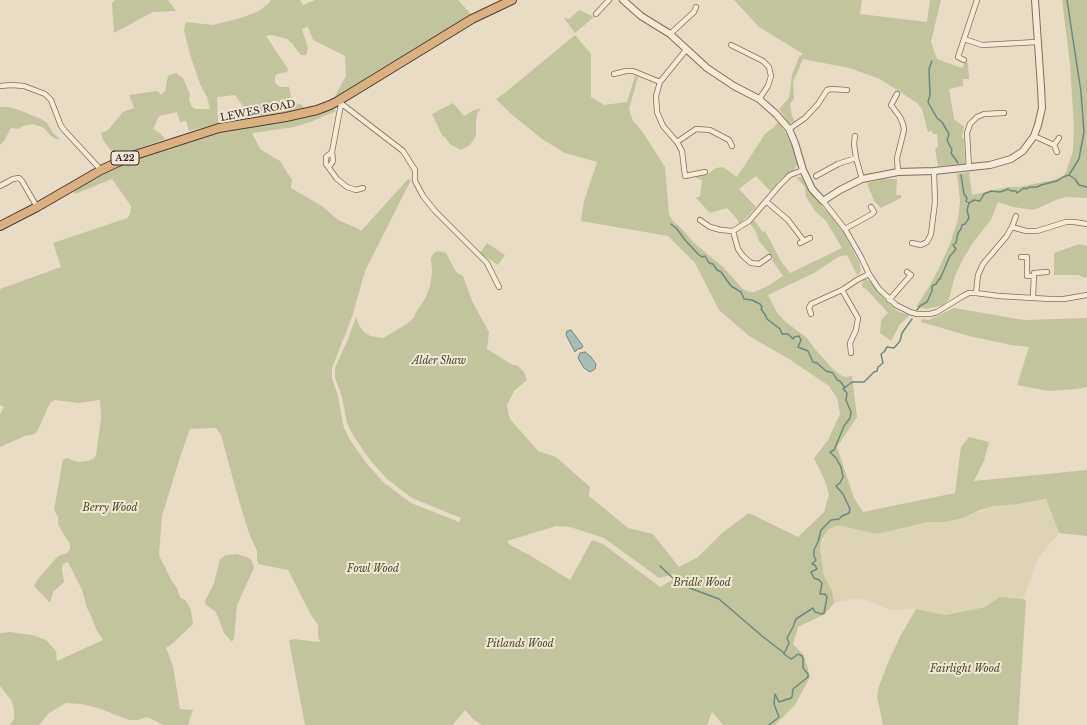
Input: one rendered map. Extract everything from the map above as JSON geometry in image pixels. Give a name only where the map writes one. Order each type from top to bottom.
[{"type":"highway","name":"LEWES ROAD","points":[[0,226],[37,207],[101,170],[129,157],[219,128],[286,117],[317,110],[340,102],[472,19],[512,0]]},
{"type":"street","points":[[597,11],[609,0]]},
{"type":"street","points":[[623,0],[641,16],[670,34],[706,68],[734,86],[759,99],[776,114],[788,129],[795,143],[803,170],[812,189],[844,229],[861,257],[869,274],[889,300],[896,305],[910,312],[930,314],[937,312],[969,293],[1064,299],[1087,296]]},
{"type":"street","points":[[964,60],[958,57],[977,0]]},
{"type":"street","points":[[823,201],[840,190],[862,179],[898,172],[934,171],[990,165],[1011,159],[1023,151],[1034,136],[1040,120],[1042,102],[1035,0]]},
{"type":"street","points":[[670,34],[694,12],[696,7]]},
{"type":"street","points":[[964,40],[982,45],[1037,42]]},
{"type":"street","points":[[731,45],[763,61],[769,67],[771,76],[768,86],[759,99]]},
{"type":"street","points":[[686,50],[660,82],[656,96],[656,112],[663,126],[682,150],[685,176],[705,172]]},
{"type":"street","points":[[614,74],[634,71],[660,82]]},
{"type":"street","points":[[0,86],[24,86],[45,94],[51,100],[65,131],[101,170]]},
{"type":"street","points":[[788,129],[805,118],[818,104],[827,90],[847,90]]},
{"type":"street","points":[[897,94],[891,105],[900,117],[904,130],[897,158],[898,172]]},
{"type":"street","points":[[329,167],[334,161],[332,152],[340,102],[403,152],[415,170],[416,181],[423,196],[435,211],[487,263],[499,287]]},
{"type":"street","points":[[969,168],[967,133],[970,124],[977,117],[984,114],[1004,113]]},
{"type":"street","points":[[677,142],[696,129],[710,130],[729,140],[732,146]]},
{"type":"street","points":[[854,136],[856,158],[862,179]]},
{"type":"street","points":[[1034,136],[1054,145],[1057,152]]},
{"type":"street","points":[[1054,145],[1059,138]]},
{"type":"street","points":[[332,152],[329,154],[326,164],[337,179],[347,187],[356,190],[363,188]]},
{"type":"street","points":[[816,176],[838,164],[856,158]]},
{"type":"street","points":[[700,220],[710,227],[720,230],[733,231],[749,221],[790,175],[803,170]]},
{"type":"street","points":[[912,243],[921,245],[927,242],[931,234],[935,202],[934,171]]},
{"type":"street","points":[[0,186],[13,179],[19,178],[37,207]]},
{"type":"street","points":[[766,201],[788,220],[802,242],[810,238]]},
{"type":"street","points":[[844,229],[872,214],[874,212],[871,207]]},
{"type":"street","points":[[976,293],[978,275],[983,264],[1006,237],[1016,216]]},
{"type":"street","points":[[1012,227],[1026,231],[1037,231],[1066,222],[1087,224]]},
{"type":"street","points":[[733,231],[738,249],[751,263],[759,264],[769,256]]},
{"type":"street","points":[[1021,257],[1027,257],[1027,276],[1034,276]]},
{"type":"street","points":[[889,300],[911,275],[907,272]]},
{"type":"street","points":[[1033,298],[1034,273],[1047,272]]},
{"type":"street","points":[[811,314],[809,308],[811,304],[842,290],[869,274]]},
{"type":"street","points":[[842,290],[858,318],[856,330],[850,343],[851,353]]},
{"type":"shaded area","points":[[1046,499],[1059,533],[1039,557],[1023,599],[1000,597],[985,607],[945,615],[916,609],[891,610],[859,598],[834,603],[824,576],[820,549],[828,530],[837,525],[877,534],[928,522],[963,518],[994,506]]},
{"type":"green space","points":[[115,0],[168,0],[176,11],[153,12],[114,33],[112,3]]},
{"type":"green space","points":[[271,0],[300,0],[303,5],[315,0],[458,0],[472,15],[374,73],[336,98],[335,96],[346,76],[345,56],[313,40],[308,27],[302,29],[308,48],[306,55],[301,55],[293,44],[287,39],[272,35],[266,36],[288,69],[287,72],[277,74],[275,77],[275,82],[281,87],[289,87],[292,100],[291,104],[297,103],[302,105],[305,109],[246,120],[242,105],[235,95],[217,97],[218,124],[189,131],[186,121],[180,122],[177,112],[159,116],[153,129],[160,133],[165,139],[116,157],[103,140],[101,133],[108,130],[123,112],[134,108],[129,95],[157,91],[162,94],[165,91],[168,76],[176,73],[183,78],[190,94],[189,100],[192,107],[196,109],[210,109],[207,97],[200,84],[191,58],[184,30],[186,22],[213,25],[241,18],[259,11]]},
{"type":"green space","points":[[734,0],[862,0],[860,14],[927,22],[930,0],[941,0],[931,42],[937,59],[962,68],[965,62],[968,63],[969,79],[963,79],[963,86],[949,89],[954,119],[964,127],[962,137],[964,140],[965,164],[938,166],[935,148],[938,147],[937,134],[933,134],[932,131],[928,132],[922,109],[917,103],[880,79],[849,68],[803,59],[793,82],[794,99],[790,104],[792,116],[795,122],[789,123],[779,109],[789,98],[792,75],[799,57],[803,54],[759,27]]},
{"type":"green space","points":[[1062,0],[1087,0],[1087,198],[1066,197],[1034,210],[1013,207],[998,202],[991,220],[974,241],[963,259],[955,276],[949,299],[943,305],[936,307],[927,309],[916,307],[939,268],[950,244],[958,219],[960,201],[957,174],[969,172],[972,195],[1008,187],[1019,187],[1053,180],[1063,176],[1066,172],[1073,151],[1074,128],[1070,64]]},
{"type":"green space","points":[[580,10],[594,17],[575,33],[564,18],[569,19]]},
{"type":"green space","points":[[575,35],[591,54],[591,97],[604,105],[627,102],[635,76],[638,77],[629,109],[633,121],[642,131],[665,167],[669,214],[672,220],[693,242],[723,267],[743,289],[749,292],[754,292],[766,287],[783,276],[772,260],[773,258],[759,241],[755,230],[750,224],[754,220],[763,232],[765,231],[781,261],[790,273],[842,248],[826,221],[815,211],[806,197],[805,187],[796,177],[801,177],[803,179],[844,233],[859,262],[861,270],[857,275],[847,255],[838,257],[814,273],[768,295],[778,314],[808,339],[834,370],[842,376],[852,376],[857,417],[837,447],[854,498],[863,512],[955,493],[961,447],[969,437],[989,442],[984,461],[974,481],[1087,470],[1087,536],[1059,533],[1046,499],[994,506],[980,510],[963,518],[944,522],[928,522],[877,534],[837,525],[828,530],[822,539],[820,549],[824,576],[832,591],[834,603],[825,614],[798,627],[793,644],[804,655],[810,677],[795,705],[775,725],[723,725],[712,712],[707,725],[482,725],[473,719],[465,710],[453,725],[305,725],[289,641],[293,639],[320,642],[318,625],[311,615],[288,570],[259,564],[257,560],[257,551],[249,533],[239,501],[221,435],[216,428],[190,429],[162,516],[159,554],[171,580],[177,588],[180,597],[186,601],[191,610],[193,624],[166,648],[173,666],[180,709],[193,710],[188,725],[164,725],[147,717],[138,720],[129,720],[98,708],[82,704],[66,703],[49,713],[39,725],[10,725],[14,719],[14,709],[11,700],[0,686],[0,632],[32,635],[46,640],[56,651],[57,661],[103,640],[96,629],[87,608],[82,590],[68,562],[63,564],[62,570],[64,582],[53,592],[50,603],[34,586],[38,579],[58,556],[67,553],[70,549],[70,544],[58,524],[58,517],[54,510],[63,459],[68,458],[79,462],[93,459],[96,455],[101,418],[100,400],[78,403],[55,400],[51,402],[48,407],[35,434],[25,436],[0,447],[0,414],[4,407],[0,405],[0,289],[61,267],[53,243],[127,218],[130,214],[131,206],[112,179],[75,194],[74,189],[132,160],[220,132],[333,106],[336,111],[313,121],[294,127],[252,133],[260,149],[280,161],[292,180],[291,188],[322,206],[338,220],[361,231],[408,179],[411,180],[365,271],[352,317],[332,368],[332,378],[337,393],[344,428],[350,440],[367,464],[383,482],[411,503],[459,522],[461,518],[412,498],[387,479],[370,460],[353,435],[347,423],[342,397],[335,378],[335,368],[356,317],[363,331],[370,336],[383,338],[407,324],[414,317],[425,299],[430,286],[432,272],[431,258],[434,253],[438,251],[446,253],[456,272],[463,276],[473,303],[489,332],[487,349],[511,364],[518,366],[524,372],[527,380],[514,391],[507,405],[510,419],[538,451],[556,457],[590,487],[589,496],[628,528],[653,534],[679,567],[698,557],[722,533],[749,513],[798,537],[824,512],[829,494],[825,481],[814,458],[828,440],[840,414],[837,398],[829,386],[789,359],[749,336],[719,310],[695,263],[668,236],[581,221],[584,201],[597,162],[565,153],[542,139],[511,114],[496,99]],"holes":[[[556,526],[570,527],[604,538],[659,578],[674,573],[676,578],[660,587],[603,544],[592,540],[570,580],[510,545],[507,541]]]},
{"type":"green space","points":[[453,103],[464,116],[481,108],[477,114],[476,136],[470,145],[461,150],[450,144],[444,136],[443,137],[432,114]]},
{"type":"green space","points":[[0,107],[8,107],[19,110],[41,119],[47,123],[53,133],[60,139],[56,139],[44,128],[33,124],[23,126],[18,129],[10,129],[5,140],[0,145]]},
{"type":"green space","points":[[778,122],[792,145],[798,163],[795,169],[780,180],[770,191],[756,176],[739,189],[756,207],[739,224],[737,219],[727,208],[710,213],[696,198],[700,196],[702,180],[696,178],[697,174],[706,175],[716,168],[723,167],[737,177],[765,134]]},
{"type":"green space","points":[[884,179],[897,179],[896,195],[901,195],[901,198],[881,208],[874,201],[867,183]]},
{"type":"green space","points":[[487,243],[505,255],[498,265],[480,253]]},
{"type":"green space","points":[[1079,244],[1087,246],[1087,277],[1085,278],[1078,275],[1054,275],[1054,253]]},
{"type":"green space","points":[[863,279],[871,282],[887,302],[899,312],[910,315],[900,324],[891,341],[880,333],[881,320],[888,313],[865,288],[864,289],[861,284],[863,283]]},
{"type":"green space","points":[[954,308],[1024,320],[1087,318],[1087,387],[1048,391],[1017,385],[1029,347],[1011,345],[969,336],[921,322],[922,319],[929,320]]},
{"type":"green space","points":[[237,554],[249,558],[252,561],[254,568],[237,605],[234,638],[232,642],[224,633],[216,612],[206,605],[205,601],[214,583],[220,559],[226,555]]},
{"type":"green space","name":"Fairlight Wood","points":[[1000,597],[1023,599],[1026,601],[1018,725],[883,725],[877,697],[879,686],[889,660],[916,609],[945,615],[985,607]]},
{"type":"water","points":[[571,330],[583,346],[575,352],[566,335],[567,331]]},
{"type":"water","points":[[585,352],[596,364],[595,369],[590,372],[584,368],[578,358],[580,353]]},
{"type":"waterway","points":[[917,310],[920,306],[927,302],[932,291],[932,286],[940,279],[950,256],[956,249],[953,245],[956,243],[958,233],[962,225],[965,224],[969,218],[967,210],[969,203],[974,200],[980,201],[984,194],[991,191],[1000,192],[1008,189],[1011,191],[1016,191],[1017,193],[1024,188],[1037,187],[1057,181],[1069,175],[1079,159],[1084,132],[1081,92],[1067,0]]},
{"type":"waterway","points":[[932,61],[929,69],[930,95],[928,102],[937,118],[942,122],[949,134],[947,140],[952,150],[951,153],[958,163]]},
{"type":"waterway","points":[[961,175],[964,194],[967,198],[966,201],[969,203]]},
{"type":"waterway","points":[[1069,175],[1075,179],[1079,185],[1087,187]]},
{"type":"waterway","points":[[671,224],[698,254],[702,257],[705,256],[709,263],[713,264],[717,270],[721,272],[731,286],[741,292],[744,299],[752,300],[760,304],[762,307],[761,309],[767,319],[780,329],[782,334],[788,334],[793,339],[794,337],[799,336],[801,340],[798,347],[808,351],[813,362],[817,363],[826,371],[833,373],[837,380],[840,381],[845,388]]},
{"type":"waterway","points":[[769,725],[779,717],[774,704],[775,694],[779,702],[791,698],[793,689],[808,677],[808,674],[803,668],[802,656],[798,654],[791,659],[784,654],[789,643],[787,638],[796,619],[813,608],[815,612],[822,614],[824,613],[827,597],[825,594],[820,594],[822,583],[814,578],[811,572],[817,569],[815,565],[812,564],[816,560],[814,550],[821,530],[831,520],[839,519],[849,513],[850,509],[843,494],[836,486],[840,483],[843,477],[841,467],[836,458],[830,452],[834,450],[844,426],[850,418],[851,412],[846,400],[847,393],[843,389],[852,382],[864,382],[877,371],[878,367],[883,363],[881,354],[887,347],[894,348],[900,341],[902,333],[912,319]]},
{"type":"waterway","points":[[660,566],[675,580],[687,587],[719,599],[784,653]]},
{"type":"park label","name":"Alder Shaw","points":[[439,361]]},
{"type":"park label","name":"Berry Wood","points":[[110,508]]},
{"type":"park label","name":"Fowl Wood","points":[[373,569]]},
{"type":"park label","name":"Bridle Wood","points":[[702,583]]},
{"type":"park label","name":"Pitlands Wood","points":[[520,644]]}]
